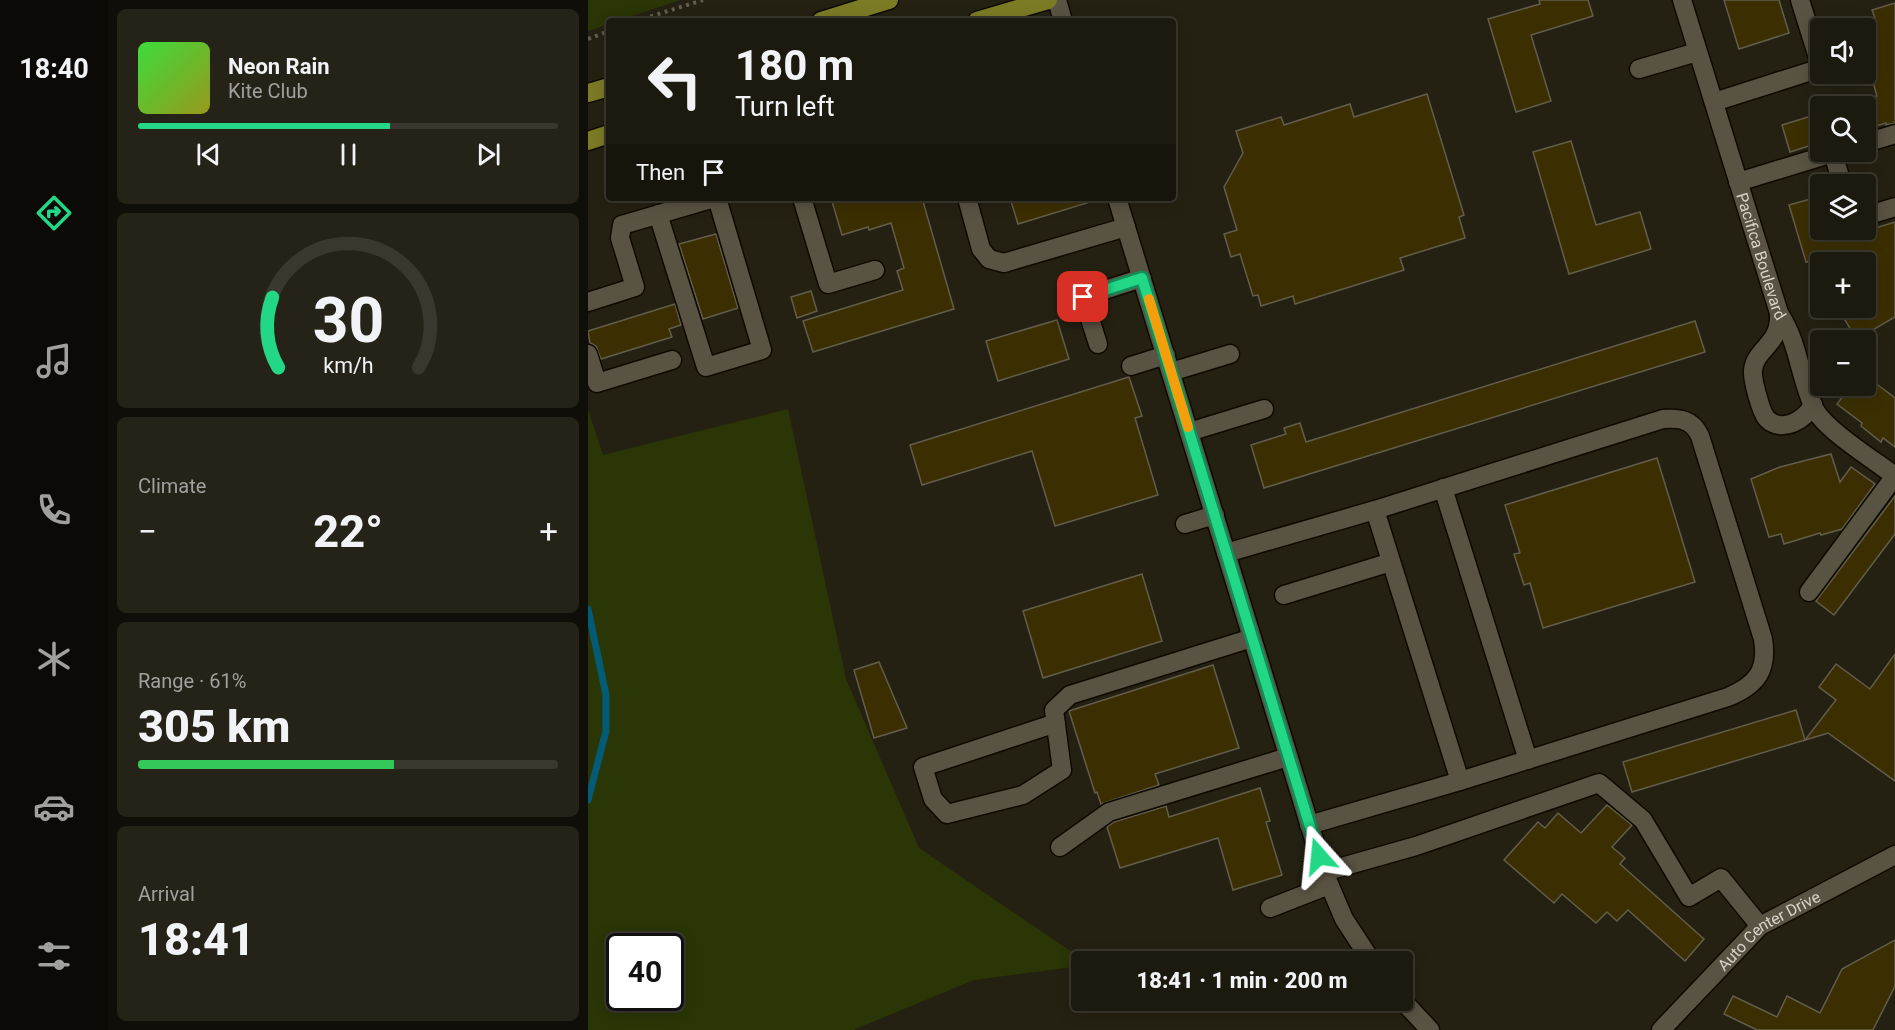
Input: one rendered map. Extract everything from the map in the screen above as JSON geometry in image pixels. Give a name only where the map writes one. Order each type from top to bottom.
[{"type":"main road","points":[[831,18],[889,0]]},
{"type":"main road","points":[[988,18],[1048,0]]},
{"type":"main road","points":[[588,93],[606,88]]},
{"type":"main road","points":[[588,141],[606,135]]},
{"type":"street","points":[[1058,0],[1062,18]]},
{"type":"street","name":"Pacifica Boulevard","points":[[1682,0],[1779,313],[1791,333],[1813,404],[1825,423],[1895,476]]},
{"type":"street","points":[[1800,0],[1810,32]]},
{"type":"street","points":[[1639,69],[1697,52]]},
{"type":"street","points":[[1714,102],[1810,71]]},
{"type":"street","points":[[1876,139],[1895,134]]},
{"type":"street","points":[[1738,182],[1810,160]]},
{"type":"street","points":[[588,302],[635,287],[620,238],[622,225],[705,201]]},
{"type":"street","points":[[658,214],[706,368],[762,350],[717,201]]},
{"type":"street","points":[[803,201],[828,284],[874,270]]},
{"type":"street","points":[[968,201],[981,249],[989,259],[1004,263],[1126,227]]},
{"type":"street","points":[[1118,201],[1309,825],[1327,879],[1344,919],[1365,951]]},
{"type":"street","points":[[1876,213],[1895,207]]},
{"type":"street","points":[[1098,344],[1083,297],[1142,278]]},
{"type":"street","points":[[1779,313],[1777,332],[1755,363],[1753,380],[1768,420],[1782,424],[1811,418],[1825,423]]},
{"type":"street","points":[[588,354],[597,383],[672,360]]},
{"type":"street","points":[[1171,372],[1230,354]]},
{"type":"street","points":[[1131,366],[1166,355]]},
{"type":"street","points":[[1798,420],[1810,411],[1813,404]]},
{"type":"street","points":[[1189,432],[1264,409]]},
{"type":"street","points":[[1226,553],[1375,510],[1663,419],[1682,419],[1690,422],[1700,436],[1763,639],[1764,664],[1752,684],[1742,692],[1460,781],[1309,825]]},
{"type":"street","points":[[1809,592],[1895,476]]},
{"type":"street","points":[[1443,488],[1528,760]]},
{"type":"street","points":[[1375,510],[1460,781]]},
{"type":"street","points":[[1185,524],[1215,515]]},
{"type":"street","points":[[1284,595],[1391,562]]},
{"type":"street","points":[[1056,723],[923,767],[933,799],[947,814],[1023,795],[1062,770],[1056,723],[1054,710],[1070,694],[1252,638]]},
{"type":"street","points":[[1060,847],[1108,812],[1288,757]]},
{"type":"street","points":[[1270,908],[1327,879],[1599,783],[1643,820],[1689,897],[1721,878],[1760,926]]},
{"type":"street","name":"Auto Center Drive","points":[[1661,1030],[1760,926],[1895,855]]},
{"type":"street","points":[[1410,1011],[1421,1027]]},
{"type":"path","points":[[646,18],[703,0]]},
{"type":"path","points":[[588,39],[606,32]]},
{"type":"green space","points":[[588,0],[680,0],[626,18],[606,18],[606,25],[588,31]]},
{"type":"green space","points":[[788,409],[846,679],[919,848],[1071,951],[1071,967],[974,980],[853,1030],[588,1030],[588,410],[603,455]]},
{"type":"building","points":[[1539,0],[1588,0],[1593,16],[1531,35],[1551,101],[1516,112],[1488,19],[1540,4]]},
{"type":"building","points":[[1724,0],[1779,0],[1789,33],[1739,49]]},
{"type":"building","points":[[1895,3],[1895,123],[1876,126],[1877,96],[1874,84],[1876,84],[1876,18],[1872,10]]},
{"type":"building","points":[[1427,94],[1464,215],[1459,217],[1465,238],[1400,258],[1404,270],[1295,304],[1293,296],[1261,306],[1258,295],[1253,296],[1240,254],[1231,257],[1224,234],[1237,230],[1224,187],[1243,153],[1236,131],[1281,117],[1284,125],[1350,104],[1354,117]]},
{"type":"building","points":[[1810,116],[1810,146],[1790,152],[1782,125]]},
{"type":"building","points":[[1571,141],[1596,225],[1640,212],[1651,249],[1569,274],[1533,152]]},
{"type":"building","points":[[1810,199],[1810,240],[1876,240],[1876,228],[1895,222],[1895,317],[1873,330],[1851,330],[1844,318],[1876,318],[1876,252],[1810,252],[1810,262],[1806,262],[1789,205]]},
{"type":"building","points":[[832,201],[923,201],[954,309],[813,352],[803,321],[903,290],[897,271],[904,268],[891,223],[842,235]]},
{"type":"building","points":[[1011,201],[1087,201],[1087,203],[1018,224]]},
{"type":"building","points":[[716,234],[738,308],[703,319],[679,244]]},
{"type":"building","points":[[811,291],[817,311],[797,318],[791,297]]},
{"type":"building","points":[[675,304],[681,325],[669,329],[672,337],[601,359],[596,346],[590,343],[588,331]]},
{"type":"building","points":[[1057,320],[1069,359],[998,381],[986,341]]},
{"type":"building","points":[[1695,321],[1705,352],[1264,488],[1251,445],[1286,434],[1284,428],[1300,423],[1306,442]]},
{"type":"building","points":[[1129,377],[1142,416],[1135,418],[1158,495],[1055,526],[1032,451],[922,485],[910,445]]},
{"type":"building","points":[[1876,384],[1895,398],[1895,447],[1883,438],[1881,442],[1861,426],[1862,423],[1837,404],[1843,396],[1876,396]]},
{"type":"building","points":[[1831,454],[1840,482],[1851,467],[1875,484],[1842,529],[1784,544],[1781,534],[1769,537],[1751,479],[1780,467]]},
{"type":"building","points":[[1657,458],[1695,582],[1543,628],[1530,583],[1524,585],[1514,554],[1520,553],[1505,505]]},
{"type":"building","points":[[1895,496],[1895,534],[1834,615],[1816,601]]},
{"type":"building","points":[[1142,574],[1162,641],[1043,678],[1023,611]]},
{"type":"building","points":[[1895,654],[1895,781],[1828,733],[1805,740],[1836,700],[1819,687],[1836,664],[1870,689]]},
{"type":"building","points":[[879,662],[907,728],[874,738],[854,670]]},
{"type":"building","points":[[1213,665],[1239,748],[1155,774],[1159,785],[1101,804],[1097,792],[1095,793],[1069,711]]},
{"type":"building","points":[[1796,710],[1805,740],[1632,792],[1623,762]]},
{"type":"building","points":[[1260,788],[1270,821],[1266,822],[1282,875],[1233,890],[1218,838],[1120,868],[1107,827],[1114,822],[1166,806],[1169,817]]},
{"type":"building","points":[[1607,805],[1632,825],[1612,847],[1625,858],[1620,864],[1704,939],[1685,961],[1628,910],[1617,921],[1607,912],[1596,923],[1562,894],[1554,903],[1504,860],[1538,822],[1545,828],[1558,813],[1581,833]]},
{"type":"building","points":[[1895,940],[1895,986],[1873,1030],[1757,1030],[1724,1014],[1733,996],[1777,1017],[1787,996],[1820,1013],[1842,969]]},
{"type":"waterway","points":[[588,609],[606,695],[606,731],[588,800]]},
{"type":"slow traffic","points":[[1149,299],[1188,427]]},
{"type":"route","points":[[1083,297],[1142,278],[1319,856]]}]
